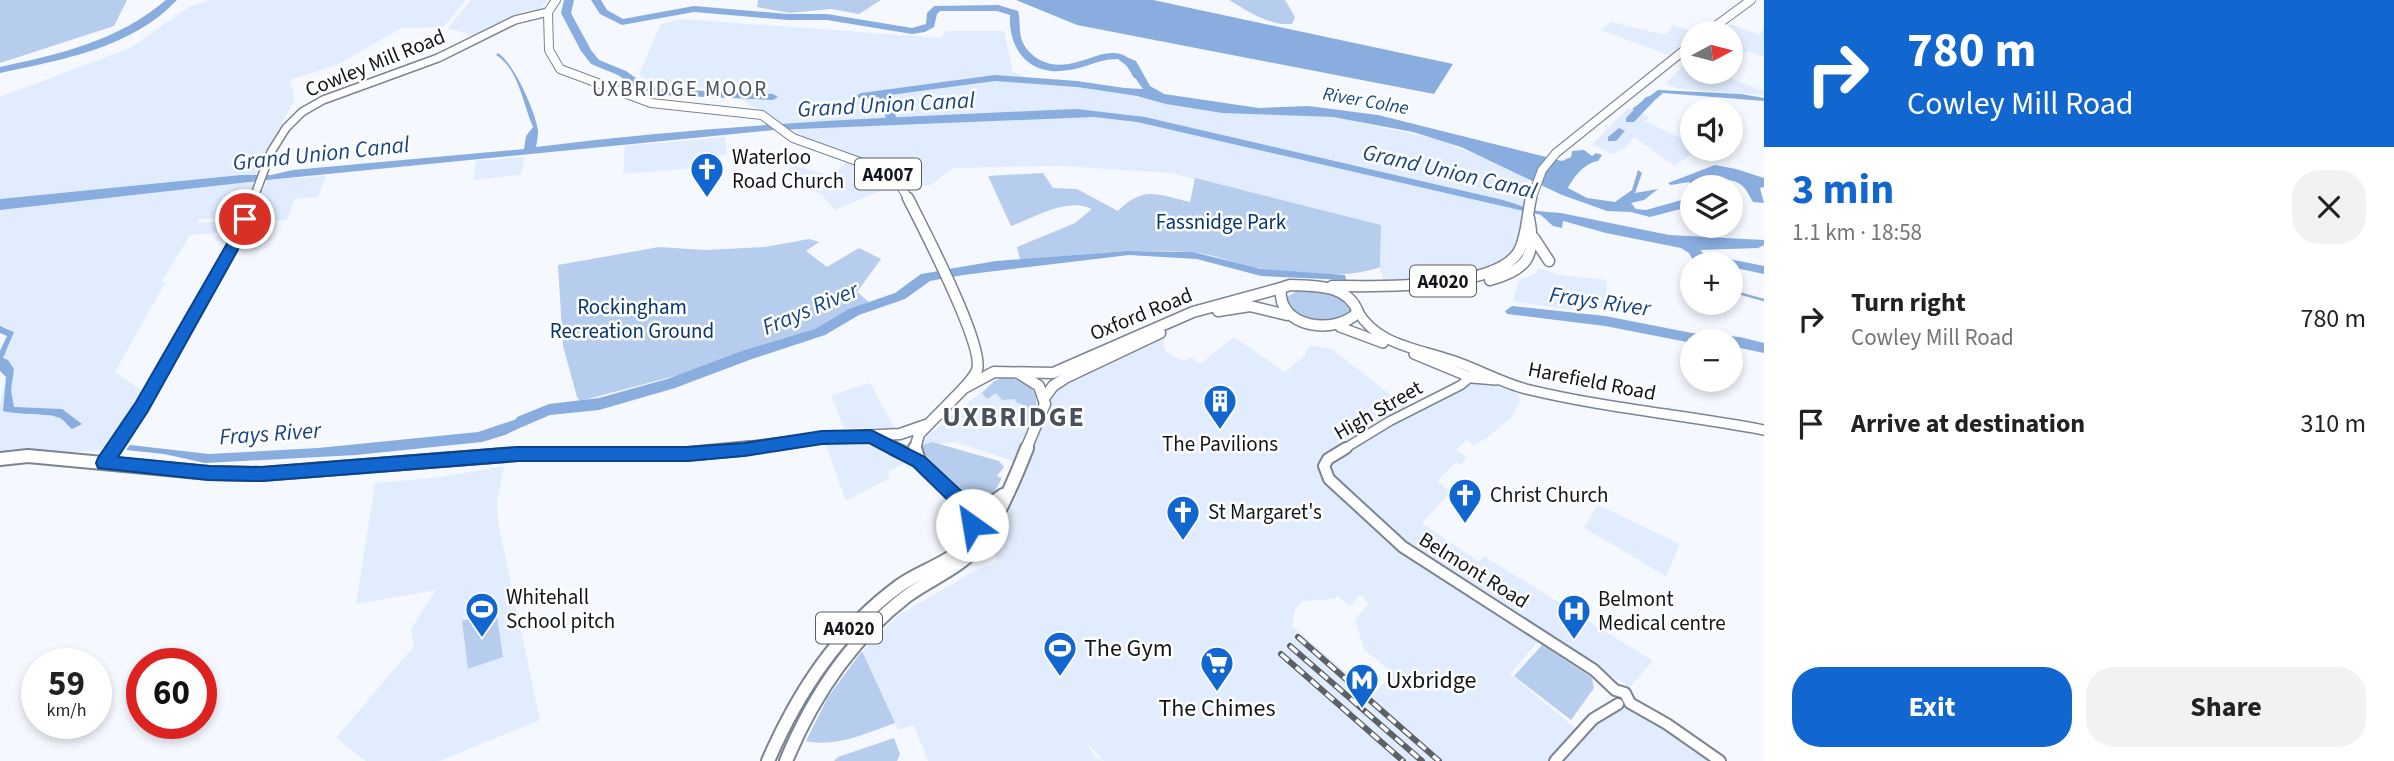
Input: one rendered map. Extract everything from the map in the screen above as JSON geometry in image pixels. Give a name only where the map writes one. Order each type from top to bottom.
[{"type":"main road","points":[[548,12],[556,0]]},
{"type":"main road","points":[[1722,21],[1751,0]]},
{"type":"main road","name":"A4007","points":[[548,12],[547,40],[552,59],[560,69],[573,76],[651,103],[754,114],[774,122],[788,135],[870,164],[895,178],[904,190],[948,278],[977,355]]},
{"type":"main road","name":"A4020","points":[[1322,286],[1444,281],[1499,271],[1514,260],[1529,218],[1535,181],[1553,155],[1680,54]]},
{"type":"main road","name":"A4020","points":[[1357,307],[1359,296],[1368,292],[1475,282],[1517,272],[1528,261],[1535,238],[1529,218]]},
{"type":"main road","points":[[1535,238],[1549,261]]},
{"type":"main road","name":"Oxford Road","points":[[1017,373],[1053,373],[1193,312],[1290,285],[1322,286]]},
{"type":"main road","points":[[1322,286],[1348,295],[1357,307],[1350,324],[1340,327]]},
{"type":"main road","points":[[1281,288],[1278,302],[1285,311],[1298,319]]},
{"type":"main road","name":"Oxford Road","points":[[1045,397],[1053,386],[1082,368],[1188,320],[1210,313],[1250,306],[1328,327],[1340,327]]},
{"type":"main road","name":"Harefield Road","points":[[1357,307],[1365,324],[1380,336],[1474,374],[1595,404],[1764,430]]},
{"type":"main road","name":"Harefield Road","points":[[1340,327],[1457,372],[1474,374]]},
{"type":"main road","points":[[977,355],[988,364],[1017,373],[1036,383],[1045,397]]},
{"type":"main road","points":[[919,461],[915,449],[916,440],[926,425],[964,388],[977,370],[977,355]]},
{"type":"main road","points":[[964,388],[983,376],[1003,370]]},
{"type":"main road","name":"A4020","points":[[786,761],[800,726],[847,653],[913,592],[975,551],[1039,422],[1045,397]]},
{"type":"main road","points":[[0,459],[110,455],[209,473],[262,474],[530,454],[687,454],[822,438],[908,433],[926,425]]},
{"type":"main road","points":[[871,436],[919,461],[967,507],[990,507],[1005,493]]},
{"type":"main road","name":"A4020","points":[[768,761],[783,723],[814,672],[840,637],[866,611],[909,578],[943,561],[969,541],[972,525],[967,507]]},
{"type":"street","name":"Cowley Mill Road","points":[[110,455],[142,407],[243,228],[271,152],[282,132],[313,105],[439,58],[515,20],[548,12]]},
{"type":"street","name":"High Street","points":[[1455,386],[1457,372]]},
{"type":"street","name":"High Street","points":[[1324,469],[1324,462],[1330,457],[1455,386],[1461,386],[1474,374]]},
{"type":"street","name":"Belmont Road","points":[[1324,469],[1329,480],[1403,547],[1594,670],[1615,690],[1611,696],[1624,703]]},
{"type":"street","points":[[1555,761],[1593,719],[1624,703],[1667,724],[1720,761]]},
{"type":"shaded area","points":[[211,0],[466,0],[443,27],[401,28],[339,64],[290,80],[295,100],[265,152],[249,205],[233,218],[199,219],[197,223],[240,221],[234,231],[190,235],[162,281],[165,283],[115,372],[143,391],[104,447],[101,450],[0,458],[0,404],[4,386],[14,369],[8,360],[3,359],[10,329],[0,326],[0,97],[130,48],[189,7]]},
{"type":"shaded area","points":[[471,0],[548,0],[540,9],[525,11],[474,36],[448,28]]},
{"type":"shaded area","points":[[1016,0],[1153,0],[1453,64],[1434,94],[1077,25]]},
{"type":"shaded area","points":[[682,19],[941,38],[946,31],[1004,31],[1013,72],[1032,80],[1137,94],[1166,104],[1222,113],[1333,117],[1441,140],[1530,178],[1525,187],[1525,218],[1513,254],[1499,267],[1459,277],[1384,282],[1380,267],[1381,225],[1170,173],[1061,166],[953,168],[931,185],[908,187],[886,169],[803,139],[730,92],[644,79],[639,74],[661,24]]},
{"type":"shaded area","points":[[1611,22],[1666,35],[1672,25],[1680,28],[1680,46],[1668,55],[1601,30]]},
{"type":"shaded area","points":[[1764,25],[1764,57],[1747,51],[1743,54],[1743,29],[1760,35]]},
{"type":"shaded area","points":[[498,53],[511,67],[529,101],[538,131],[536,147],[739,127],[1077,109],[1145,117],[1503,200],[1537,211],[1561,213],[1680,236],[1680,238],[1764,240],[1764,245],[1758,248],[1687,252],[1681,248],[1606,233],[1563,221],[1562,228],[1553,226],[1541,215],[1137,122],[1094,117],[774,130],[267,180],[0,210],[0,199],[524,149],[526,136],[533,127],[515,78],[504,61],[496,55]]},
{"type":"shaded area","points":[[1129,58],[1136,61],[1150,86],[1164,94],[1259,108],[1308,106],[1378,115],[1562,161],[1571,157],[1572,151],[1584,150],[1592,156],[1596,153],[1602,155],[1598,161],[1584,168],[1568,188],[1587,198],[1615,202],[1632,190],[1638,170],[1642,173],[1635,193],[1658,189],[1644,200],[1631,203],[1636,209],[1646,210],[1680,200],[1680,209],[1650,217],[1631,212],[1607,211],[1562,195],[1461,147],[1413,132],[1333,117],[1222,113],[1166,104],[1119,91],[1120,88],[1143,89],[1124,62]]},
{"type":"shaded area","points":[[1680,70],[1680,84],[1743,83],[1764,91],[1764,95],[1680,89],[1665,84]]},
{"type":"shaded area","points":[[1658,90],[1741,94],[1764,98],[1764,101],[1663,93],[1640,113],[1632,109]]},
{"type":"shaded area","points":[[1628,108],[1650,117],[1645,121],[1680,138],[1682,161],[1675,166],[1634,137],[1625,148],[1613,154],[1592,145]]},
{"type":"shaded area","points":[[725,137],[727,154],[720,155],[720,166],[623,174],[625,146]]},
{"type":"shaded area","points":[[524,157],[522,173],[518,175],[473,180],[476,161]]},
{"type":"shaded area","points":[[847,161],[880,176],[892,186],[835,210],[823,196],[785,175],[791,165],[832,176]]},
{"type":"shaded area","points":[[1715,165],[1764,178],[1764,187],[1760,188],[1764,203],[1753,202],[1743,187],[1743,175],[1689,175]]},
{"type":"shaded area","points":[[326,176],[318,197],[295,199],[287,220],[263,222],[253,216],[267,180]]},
{"type":"shaded area","points":[[1680,178],[1680,184],[1668,183]]},
{"type":"shaded area","points":[[1127,251],[1193,252],[1261,269],[1345,275],[1346,280],[1261,276],[1197,259],[1129,255],[954,276],[949,269],[996,261]]},
{"type":"shaded area","points":[[1743,262],[1764,266],[1764,274],[1743,270]]},
{"type":"shaded area","points":[[1538,268],[1560,275],[1607,280],[1606,297],[1610,299],[1610,309],[1570,310],[1513,301],[1519,280],[1536,273]]},
{"type":"shaded area","points":[[0,326],[14,332],[3,358],[8,360],[14,369],[11,390],[14,407],[62,409],[82,424],[72,429],[55,416],[3,411],[6,377],[0,371],[0,351],[7,336],[0,333]]},
{"type":"shaded area","points":[[1169,330],[1163,343],[1165,350],[1185,361],[1191,357],[1200,364],[1234,337],[1285,372],[1305,355],[1309,345],[1332,349],[1411,411],[1470,381],[1517,388],[1520,402],[1511,418],[1485,439],[1473,445],[1466,440],[1456,450],[1467,458],[1461,465],[1456,462],[1437,481],[1451,492],[1422,523],[1479,562],[1484,556],[1653,661],[1630,687],[1469,586],[1542,637],[1510,674],[1581,733],[1597,717],[1629,706],[1716,761],[1104,761],[1084,740],[1102,761],[928,761],[914,725],[898,730],[862,652],[899,615],[973,572],[997,562],[992,544],[1017,496],[1022,463],[1054,386]],"holes":[[[1360,595],[1369,603],[1355,620],[1364,649],[1393,673],[1373,695],[1292,626],[1295,610],[1302,601],[1334,599],[1337,596],[1350,606]]]},
{"type":"shaded area","points":[[1007,378],[1028,385],[1038,404],[1013,461],[954,442],[920,447],[927,436],[996,380]]},
{"type":"shaded area","points":[[870,383],[895,429],[844,428],[831,395]]},
{"type":"shaded area","points":[[538,412],[539,419],[505,435],[482,442],[356,455],[205,463],[164,454],[126,450],[130,445],[209,454],[318,448],[478,432]]},
{"type":"shaded area","points":[[840,440],[896,452],[906,462],[887,473],[890,478],[846,501],[825,442]]},
{"type":"shaded area","points":[[504,466],[497,501],[498,522],[540,720],[439,761],[366,761],[336,738],[414,646],[411,629],[436,590],[356,604],[375,483],[442,477]]},
{"type":"shaded area","points":[[1598,505],[1680,544],[1666,576],[1584,528]]},
{"type":"green space","points":[[0,0],[127,0],[114,26],[0,63]]},
{"type":"green space","points":[[758,0],[881,0],[859,14],[831,9],[790,13],[757,7]]},
{"type":"green space","points":[[1229,0],[1285,0],[1295,17],[1292,24],[1275,23]]},
{"type":"green space","name":"Fassnidge Park","points":[[1043,173],[1053,188],[1077,189],[1118,211],[1136,198],[1151,194],[1190,202],[1195,178],[1381,225],[1380,267],[1353,273],[1303,274],[1258,268],[1199,253],[1170,251],[1020,260],[1017,247],[1075,223],[1092,209],[1072,205],[1062,207],[1011,226],[988,176]]},
{"type":"green space","name":"Rockingham Recreation Ground","points":[[809,239],[819,242],[806,251],[827,267],[859,248],[881,259],[857,292],[869,302],[808,333],[690,372],[580,401],[577,397],[563,346],[558,265],[659,247],[705,250],[765,247]]},
{"type":"green space","points":[[1298,291],[1328,292],[1348,300],[1354,314],[1329,325],[1293,312],[1284,298]]},
{"type":"green space","points":[[1003,378],[1023,382],[1034,393],[1035,408],[1027,426],[1025,405],[1017,403],[1015,399],[1002,400],[996,393],[987,399],[982,393],[994,381]]},
{"type":"green space","points":[[932,442],[999,461],[1004,467],[997,476],[1002,478],[994,492],[983,501],[972,501],[922,452],[922,445]]},
{"type":"green space","name":"Whitehall School pitch","points":[[496,610],[503,657],[468,669],[462,621]]},
{"type":"green space","points":[[1542,645],[1592,678],[1594,688],[1571,720],[1514,676]]},
{"type":"green space","points":[[862,651],[895,723],[840,741],[806,741],[828,697]]},
{"type":"green space","points":[[894,738],[900,754],[897,761],[834,761],[838,757]]},
{"type":"waterway","name":"River Colne","points":[[0,70],[69,54],[113,39],[154,16],[172,0]]},
{"type":"waterway","name":"River Colne","points":[[569,0],[566,13],[586,51],[595,62],[622,73],[640,86],[662,92],[773,97]]},
{"type":"waterway","name":"River Colne","points":[[596,0],[603,12],[622,22],[694,9],[788,17],[827,17],[912,31],[931,25],[932,13],[937,8],[998,8],[1015,13],[1017,41],[1026,54],[1040,63],[1064,68],[1114,55],[1128,61],[1138,76]]},
{"type":"waterway","name":"River Colne","points":[[861,96],[995,78],[1077,84],[1138,93]]},
{"type":"waterway","name":"Grand Union Canal","points":[[884,94],[892,121]]},
{"type":"waterway","name":"River Colne","points":[[1630,120],[1650,99]]},
{"type":"waterway","name":"River Colne","points":[[1612,139],[1619,131]]},
{"type":"waterway","name":"Frays River","points":[[522,421],[549,410],[599,404],[670,384],[747,355],[820,332],[854,312],[900,296],[926,277],[970,270]]},
{"type":"waterway","points":[[1743,294],[1764,300]]},
{"type":"waterway","name":"Frays River","points":[[1512,311],[1605,321],[1692,338],[1740,342],[1764,348]]},
{"type":"railway","points":[[1298,637],[1439,761]]},
{"type":"railway","points":[[1290,646],[1422,761]]},
{"type":"railway","points":[[1281,654],[1403,761]]},
{"type":"place","name":"Waterloo Road Church","points":[[707,199]]},
{"type":"place","name":"The Pavilions","points":[[1220,431]]},
{"type":"place","name":"Christ Church","points":[[1465,525]]},
{"type":"place","name":"St Margaret's","points":[[1183,542]]},
{"type":"place","name":"Whitehall School pitch","points":[[482,639]]},
{"type":"place","name":"Belmont Medical centre","points":[[1574,641]]},
{"type":"place","name":"The Gym","points":[[1060,678]]},
{"type":"place","name":"The Chimes","points":[[1217,693]]},
{"type":"place","name":"Uxbridge","points":[[1362,710]]},
{"type":"district","name":"UXBRIDGE MOOR","points":[[680,89]]},
{"type":"district","name":"UXBRIDGE","points":[[1014,416]]},
{"type":"route","points":[[245,219],[243,228],[142,407],[104,463],[209,473],[262,474],[518,454],[687,454],[744,450],[822,438],[871,436],[919,461],[967,507],[972,525]]}]
